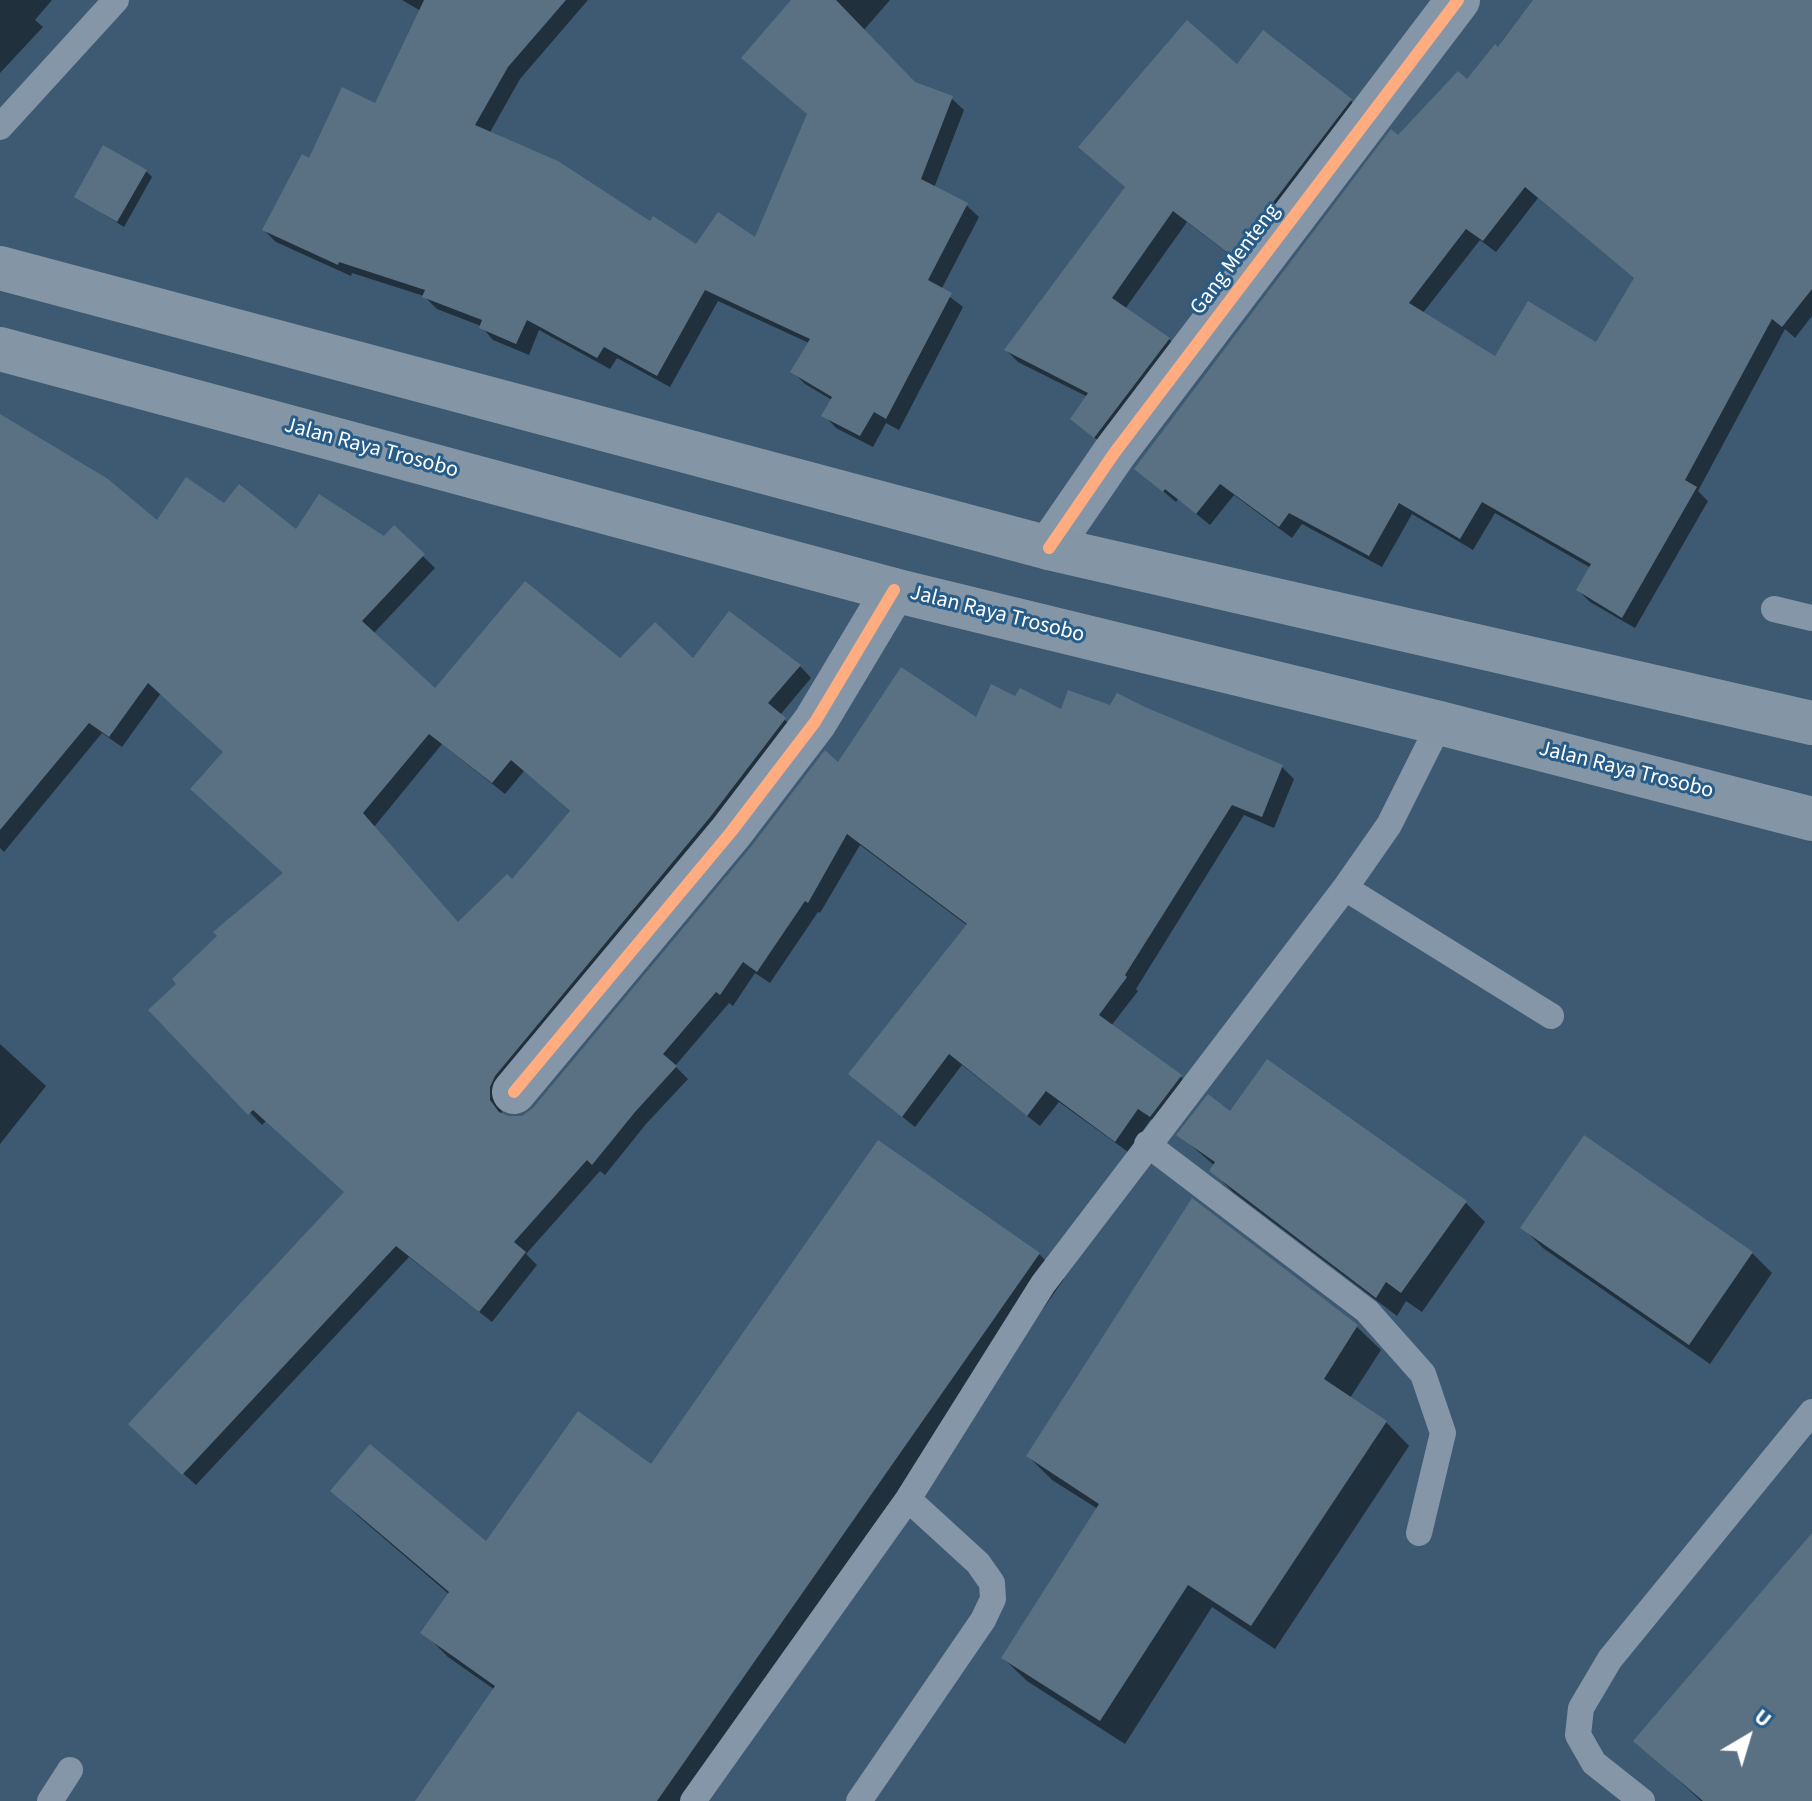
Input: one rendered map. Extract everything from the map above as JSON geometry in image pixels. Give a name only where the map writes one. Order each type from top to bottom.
[{"type":"highway","points":[[0,268],[1049,548],[1812,723]]},
{"type":"highway","name":"Jalan Raya Trosobo","points":[[0,349],[894,590],[1440,723],[1812,819]]},
{"type":"street","name":"Gang Menteng","points":[[1049,548],[1115,452],[1458,0]]},
{"type":"street","points":[[514,1092],[731,832],[815,722],[894,590]]},
{"type":"lane","points":[[0,127],[116,0]]},
{"type":"lane","points":[[1774,609],[1812,618]]},
{"type":"lane","points":[[693,1801],[908,1499],[1043,1284],[1345,888],[1389,825],[1440,723]]},
{"type":"lane","points":[[1345,888],[1551,1016]]},
{"type":"lane","points":[[1147,1144],[1367,1311],[1423,1374],[1443,1433],[1419,1533]]},
{"type":"lane","points":[[1642,1801],[1594,1763],[1578,1735],[1581,1708],[1610,1659],[1812,1412]]},
{"type":"lane","points":[[859,1801],[983,1620],[993,1599],[992,1583],[978,1563],[908,1499]]},
{"type":"lane","points":[[50,1801],[70,1770]]},
{"type":"building","points":[[424,0],[566,0],[508,67],[475,125],[558,161],[650,221],[653,216],[696,244],[718,212],[755,237],[807,114],[741,58],[791,0],[836,0],[915,82],[953,96],[921,179],[968,203],[928,280],[952,293],[886,419],[874,412],[860,436],[821,416],[832,397],[790,372],[810,339],[705,290],[657,376],[604,347],[597,358],[527,320],[516,344],[479,328],[482,320],[422,297],[425,290],[339,262],[338,265],[262,230],[302,154],[309,158],[342,87],[375,103]]},
{"type":"building","points":[[1533,0],[1812,0],[1812,289],[1782,327],[1772,319],[1685,480],[1697,487],[1622,618],[1576,590],[1591,564],[1482,502],[1460,539],[1399,503],[1369,556],[1289,513],[1279,527],[1220,484],[1196,514],[1134,469],[1391,129],[1398,135],[1458,71],[1467,79],[1495,44],[1498,47]],"holes":[[[1525,187],[1634,278],[1596,342],[1528,301],[1495,356],[1409,303],[1466,229],[1483,241]]]},
{"type":"building","points":[[1187,20],[1237,64],[1263,30],[1352,99],[1232,256],[1173,211],[1112,298],[1170,338],[1094,438],[1070,419],[1088,393],[1004,350],[1125,187],[1078,147]]},
{"type":"building","points":[[103,145],[147,170],[117,222],[74,197]]},
{"type":"building","points":[[0,414],[108,479],[157,520],[186,477],[224,503],[239,484],[296,529],[319,494],[384,536],[394,525],[425,554],[362,621],[435,688],[525,581],[620,658],[655,622],[693,658],[729,611],[801,665],[768,703],[786,718],[711,816],[495,1076],[490,1087],[490,1100],[499,1112],[509,1116],[522,1116],[533,1108],[750,848],[825,750],[838,762],[901,667],[976,717],[991,684],[1015,696],[1020,688],[1061,709],[1068,690],[1110,705],[1117,693],[1283,765],[1262,817],[1232,805],[1125,975],[1127,977],[1099,1015],[1182,1075],[1150,1117],[1138,1109],[1115,1142],[1046,1091],[1027,1116],[949,1054],[902,1117],[848,1074],[967,924],[847,834],[808,903],[805,901],[757,972],[743,962],[720,995],[716,992],[663,1054],[677,1066],[592,1165],[587,1160],[514,1242],[526,1252],[479,1312],[396,1246],[182,1475],[128,1424],[344,1192],[253,1110],[248,1115],[148,1010],[176,984],[172,979],[217,936],[213,932],[283,873],[190,789],[223,752],[148,683],[109,737],[89,723],[0,830]],"holes":[[[429,734],[492,783],[511,760],[570,811],[512,879],[507,874],[458,922],[363,813]]]},
{"type":"building","points":[[1267,1059],[1467,1201],[1401,1293],[1386,1282],[1376,1298],[1209,1171],[1215,1162],[1176,1135],[1208,1094],[1230,1111]]},
{"type":"building","points":[[1584,1135],[1753,1252],[1689,1345],[1520,1228]]},
{"type":"building","points":[[878,1140],[1040,1253],[657,1801],[415,1801],[495,1686],[420,1633],[449,1592],[330,1491],[370,1444],[486,1541],[578,1411],[651,1464]]},
{"type":"building","points":[[1192,1198],[1358,1325],[1324,1379],[1387,1421],[1251,1626],[1188,1585],[1100,1721],[1001,1658],[1099,1504],[1026,1456]]},
{"type":"building","points":[[1812,1533],[1812,1801],[1703,1801],[1633,1741]]},
{"type":"cycle path","points":[[1049,548],[1115,452],[1458,0]]},
{"type":"cycle path","points":[[514,1092],[731,832],[815,722],[894,590]]}]
